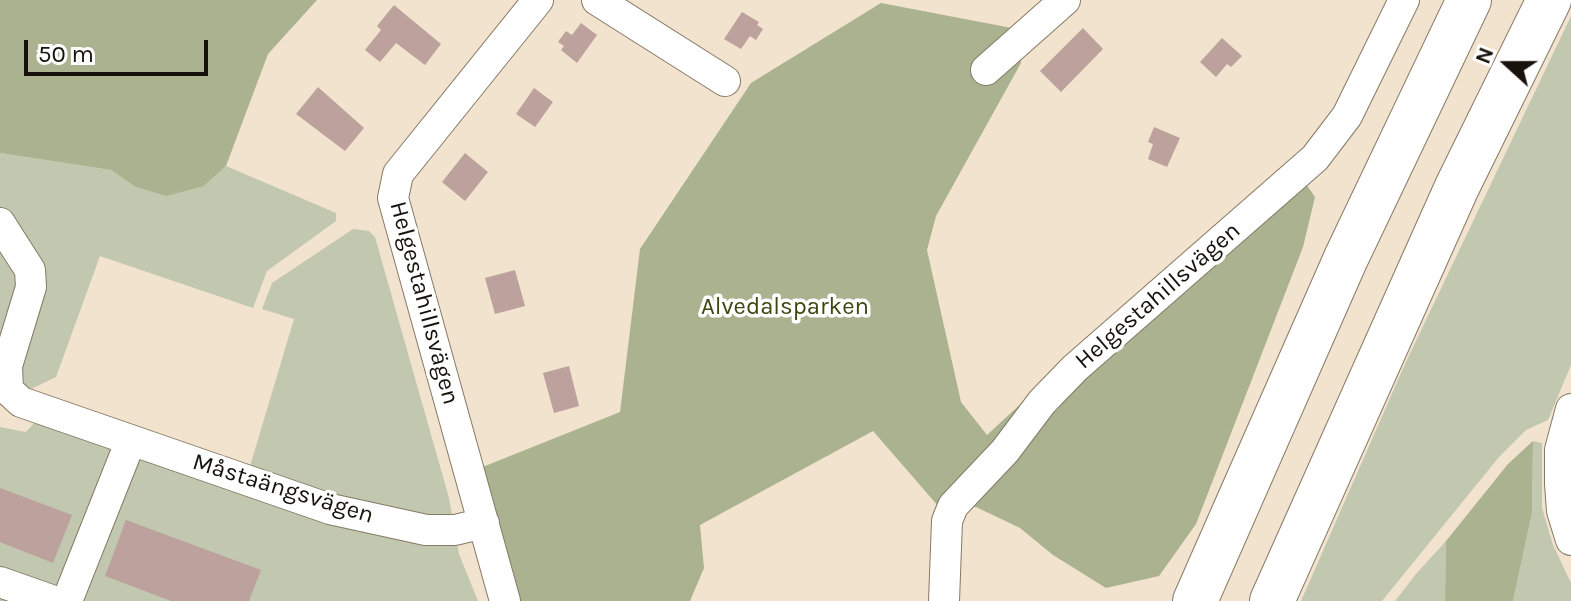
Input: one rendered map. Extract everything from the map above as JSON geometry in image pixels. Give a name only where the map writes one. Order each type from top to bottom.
[{"type":"highway","points":[[1195,601],[1346,258],[1469,0]]},
{"type":"highway","points":[[1272,601],[1457,187],[1549,0]]},
{"type":"street","name":"Helgestahillsvägen","points":[[505,601],[393,198],[398,174],[538,0]]},
{"type":"street","points":[[597,0],[725,81]]},
{"type":"street","points":[[986,70],[1065,0]]},
{"type":"street","name":"Helgestahillsvägen","points":[[944,601],[947,521],[953,506],[1005,451],[1042,402],[1075,368],[1315,158],[1347,116],[1404,0]]},
{"type":"street","name":"Måstaängsvägen","points":[[0,223],[30,270],[31,287],[7,366],[8,390],[21,402],[330,509],[426,530],[455,530],[484,523]]},
{"type":"street","points":[[1571,409],[1560,450],[1560,484],[1562,511],[1571,540]]},
{"type":"street","points":[[67,601],[131,440]]},
{"type":"street","points":[[0,582],[54,601]]},
{"type":"green space","points":[[0,0],[317,0],[268,54],[226,166],[204,186],[166,196],[134,186],[111,170],[0,153]]},
{"type":"green space","name":"Alvedalsparken","points":[[881,3],[1017,29],[1021,63],[936,216],[927,250],[961,402],[987,435],[1147,287],[1299,174],[1315,197],[1303,247],[1196,524],[1159,576],[1106,588],[1053,555],[1020,528],[976,507],[939,507],[873,431],[700,525],[704,568],[690,601],[514,601],[480,468],[620,412],[640,249],[751,83]]},
{"type":"green space","points":[[1571,16],[1571,365],[1548,420],[1526,430],[1499,457],[1382,601],[1301,601],[1405,364]]},
{"type":"green space","points":[[0,153],[111,170],[134,186],[204,186],[226,166],[336,213],[336,221],[267,271],[253,308],[100,256],[56,377],[0,404]]},
{"type":"green space","points":[[353,229],[369,231],[375,237],[449,498],[459,554],[478,601],[0,601],[0,427],[26,432],[37,420],[242,493],[294,319],[262,309],[272,283]]},
{"type":"green space","points":[[1533,441],[1542,443],[1542,508],[1553,545],[1571,583],[1571,601],[1513,601],[1532,513]]},
{"type":"green space","points":[[1533,441],[1532,513],[1513,601],[1445,601],[1446,541],[1508,464]]},
{"type":"green space","points":[[1446,541],[1445,601],[1395,601],[1416,574]]},
{"type":"building","points":[[394,5],[441,44],[425,65],[396,43],[380,62],[365,50],[381,30],[377,26]]},
{"type":"building","points":[[742,12],[759,22],[757,25],[763,29],[756,40],[750,36],[741,49],[724,39]]},
{"type":"building","points":[[581,23],[597,35],[577,63],[561,50],[564,46],[558,42],[566,31],[572,35]]},
{"type":"building","points":[[1083,28],[1103,49],[1061,92],[1040,71]]},
{"type":"building","points":[[1222,38],[1242,56],[1231,67],[1227,64],[1216,77],[1200,62]]},
{"type":"building","points":[[318,87],[364,128],[345,151],[296,114]]},
{"type":"building","points":[[534,88],[553,102],[535,127],[516,114]]},
{"type":"building","points":[[1154,127],[1180,138],[1167,167],[1148,159],[1153,144],[1148,142]]},
{"type":"building","points":[[465,153],[488,172],[465,201],[442,182]]},
{"type":"building","points":[[515,270],[525,306],[495,314],[485,278]]},
{"type":"building","points":[[569,366],[579,406],[554,413],[543,373]]},
{"type":"building","points":[[0,488],[72,515],[53,563],[0,542]]},
{"type":"building","points":[[126,520],[261,570],[249,601],[171,601],[105,576]]}]
